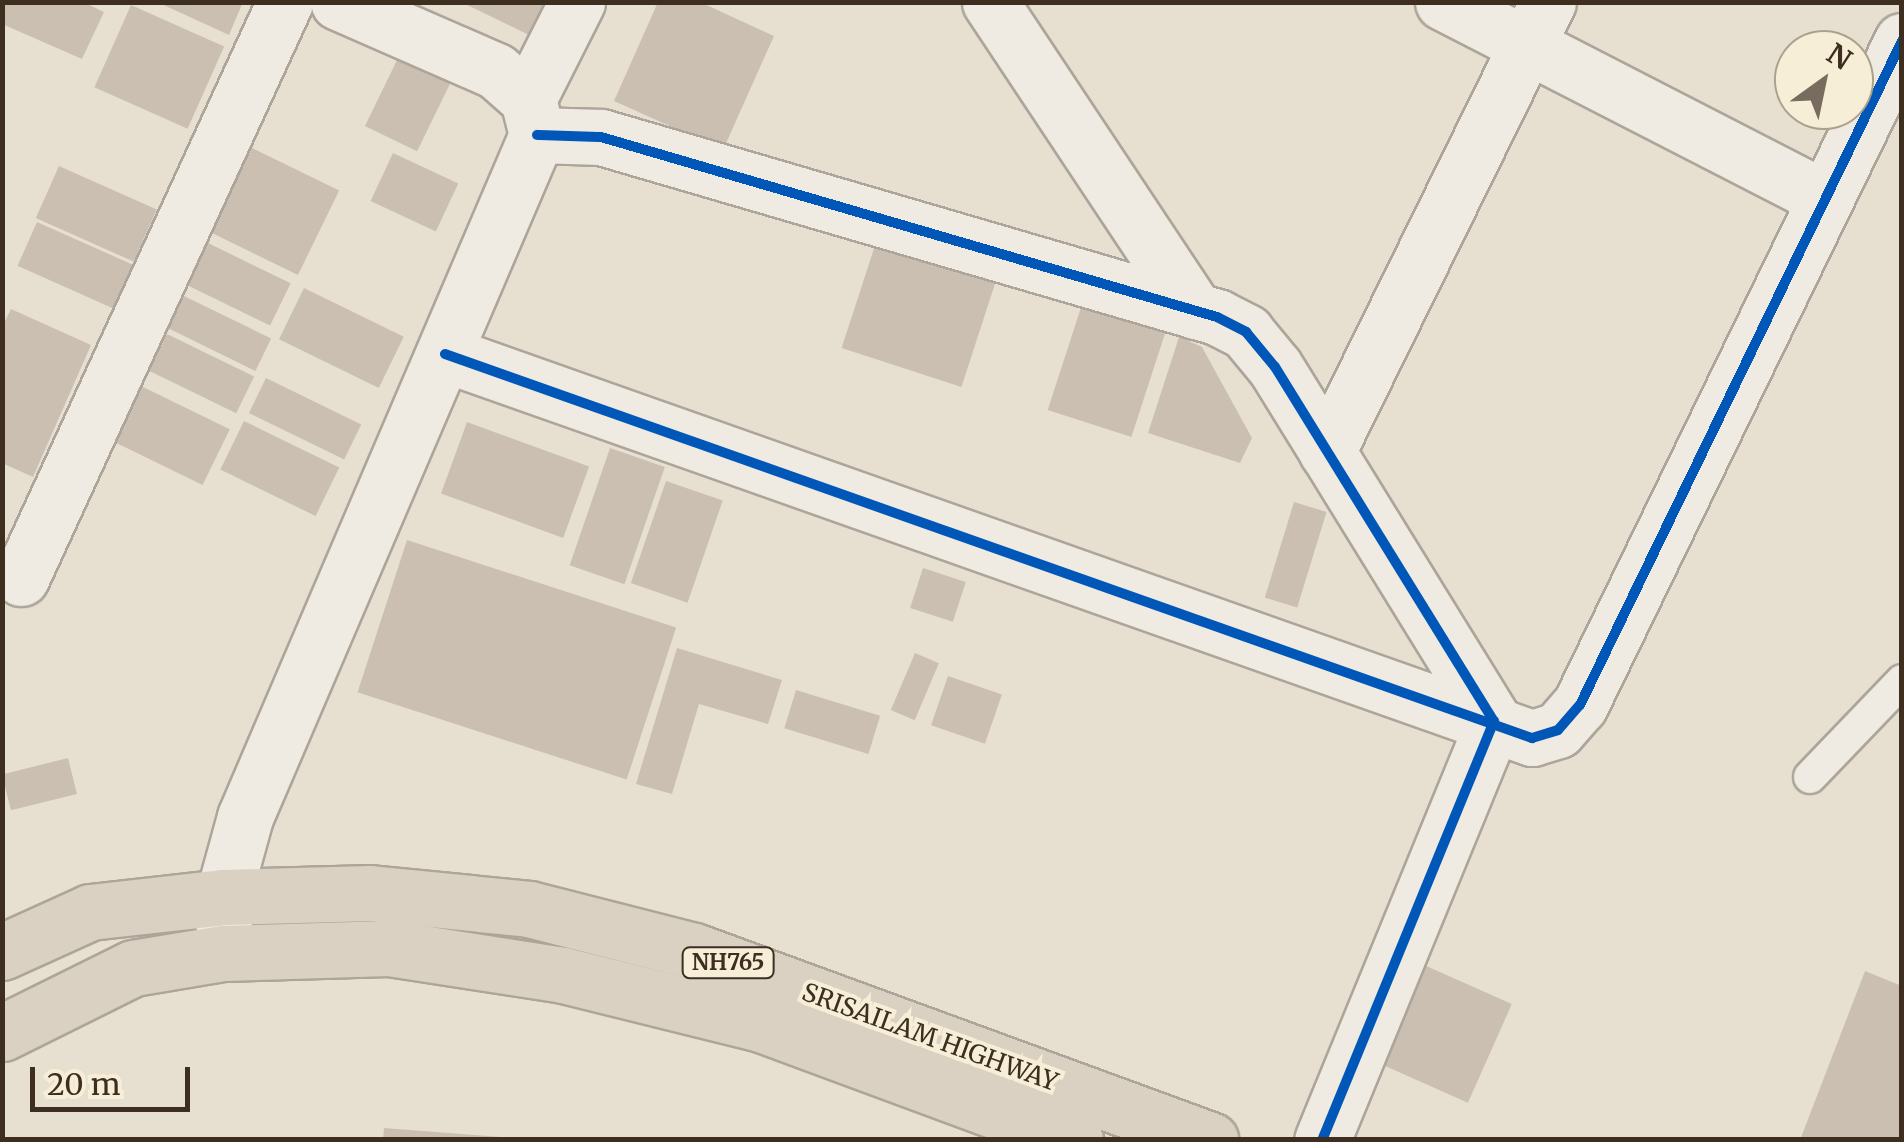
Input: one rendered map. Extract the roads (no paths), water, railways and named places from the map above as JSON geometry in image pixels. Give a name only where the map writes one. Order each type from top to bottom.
[{"type":"highway","name":"SRISAILAM HIGHWAY","points":[[2,952],[90,912],[223,897],[370,893],[529,910],[694,951],[1210,1140]]},
{"type":"highway","name":"SRISAILAM HIGHWAY","points":[[2,1033],[133,968],[224,953],[389,948],[563,975],[761,1024],[1075,1140]]},
{"type":"street","points":[[22,578],[284,2]]},
{"type":"street","points":[[338,2],[496,71],[532,116],[1195,311],[1246,332],[1327,452],[1494,721]]},
{"type":"street","points":[[224,953],[223,897],[246,817],[445,354],[577,2]]},
{"type":"street","points":[[990,2],[1195,311]]},
{"type":"street","points":[[1442,2],[1538,24],[1826,198]]},
{"type":"street","points":[[1327,452],[1538,24]]},
{"type":"street","points":[[445,354],[1494,721],[1532,738],[1558,730],[1580,705],[1902,41]]},
{"type":"street","points":[[1322,1140],[1494,721]]},
{"type":"lane","points":[[1810,777],[1902,680]]}]
